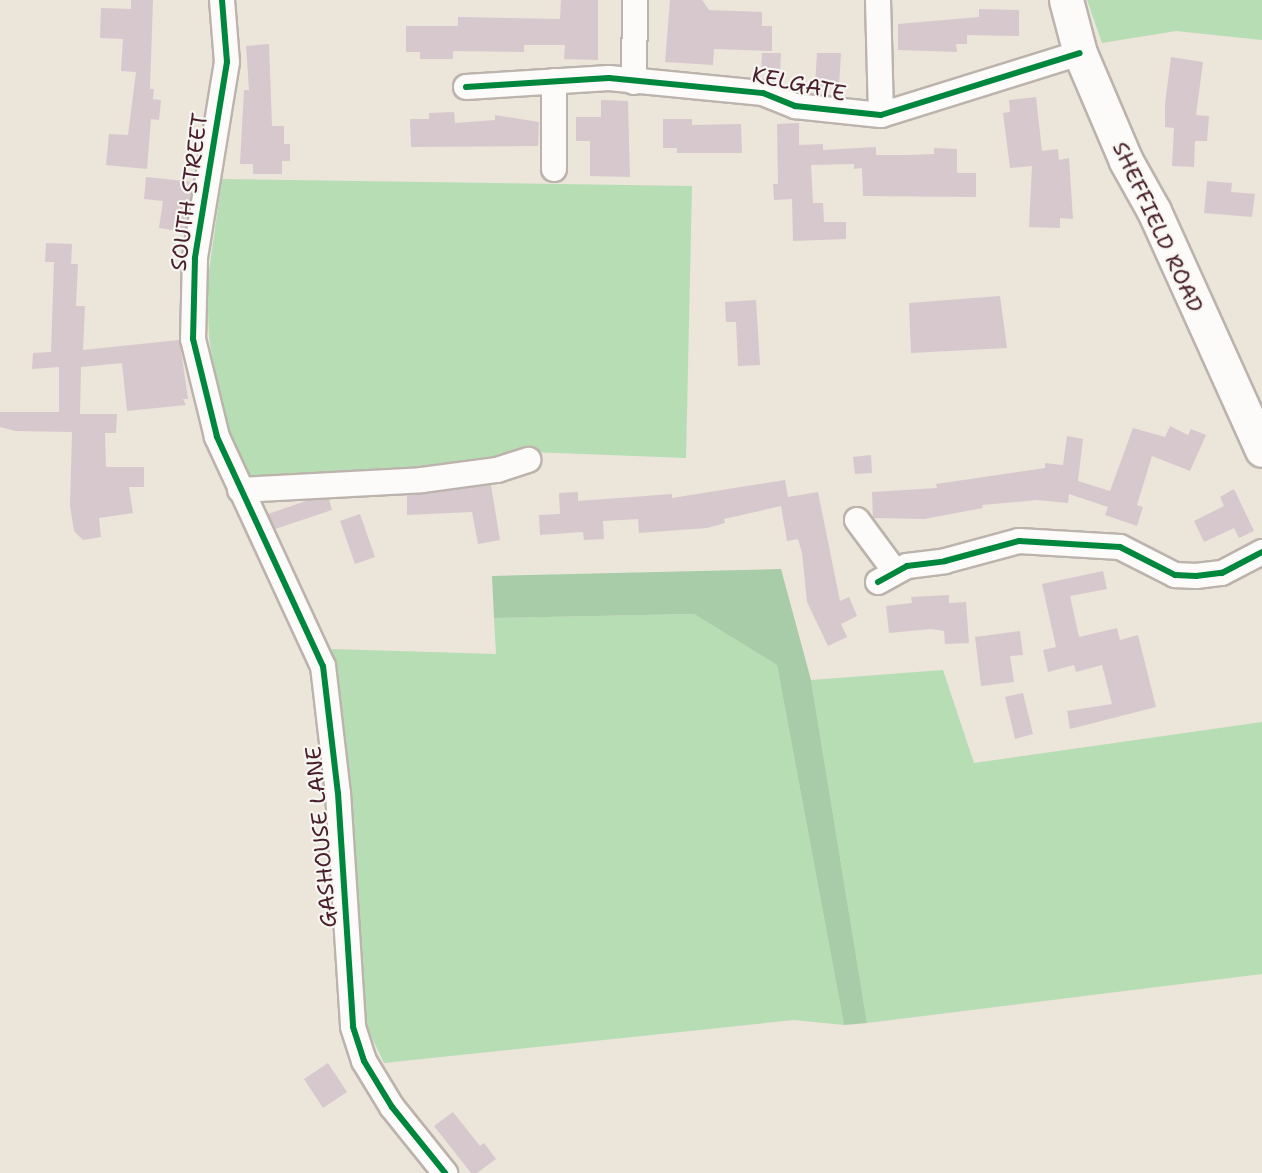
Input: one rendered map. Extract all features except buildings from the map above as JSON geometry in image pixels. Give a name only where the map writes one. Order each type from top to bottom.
[{"type":"main road","name":"SHEFFIELD ROAD","points":[[1066,0],[1080,53],[1262,450]]},
{"type":"street","name":"SOUTH STREET","points":[[222,0],[227,62],[195,258],[193,339],[217,437],[240,490]]},
{"type":"street","points":[[634,82],[635,0]]},
{"type":"street","name":"KELGATE","points":[[878,0],[881,115]]},
{"type":"street","name":"KELGATE","points":[[466,87],[609,78],[763,93],[795,106],[881,115],[1080,53]]},
{"type":"street","points":[[554,81],[554,169]]},
{"type":"street","points":[[240,490],[422,480],[497,470],[528,460]]},
{"type":"street","name":"GASHOUSE LANE","points":[[240,490],[323,666],[338,793],[353,1027],[364,1061],[392,1107],[445,1173]]},
{"type":"street","points":[[857,520],[886,576],[1019,541],[1120,547],[1175,575],[1196,576],[1222,573],[1262,552]]},
{"type":"green space","points":[[1087,0],[1262,0],[1262,40],[1176,31],[1102,43]]},
{"type":"green space","points":[[222,179],[692,186],[686,458],[531,452],[408,474],[243,479],[215,376],[209,337],[207,285]]},
{"type":"green space","points":[[781,569],[811,680],[867,1023],[844,1025],[777,665],[694,614],[494,618],[492,576]]},
{"type":"green space","points":[[694,614],[777,665],[844,1025],[794,1020],[384,1063],[363,1019],[332,649],[496,654],[494,618]]},
{"type":"green space","points":[[943,670],[974,763],[1262,722],[1262,974],[867,1023],[811,680]]},
{"type":"cycle path","points":[[222,0],[227,62],[195,258],[193,339],[217,437],[323,666],[338,793],[353,1027],[364,1061],[392,1107],[445,1173]]},
{"type":"cycle path","points":[[466,87],[609,78],[763,93],[795,106],[881,115],[1080,53]]},
{"type":"cycle path","points":[[878,582],[907,566],[945,561],[1019,541],[1120,547],[1175,575],[1196,576],[1222,573],[1262,552]]}]
